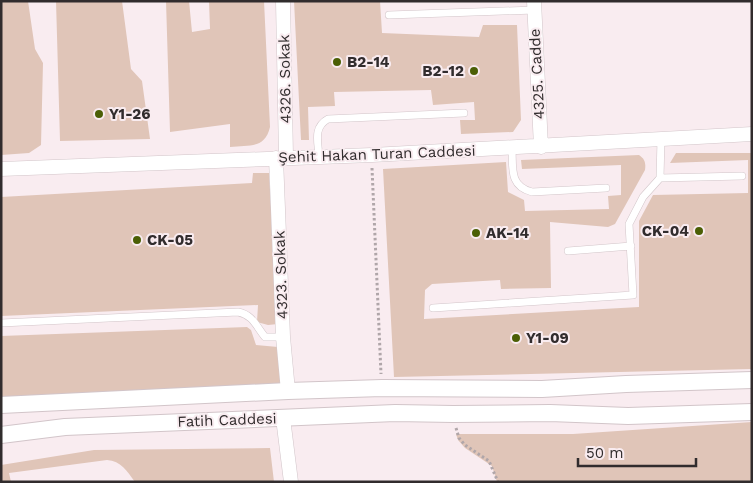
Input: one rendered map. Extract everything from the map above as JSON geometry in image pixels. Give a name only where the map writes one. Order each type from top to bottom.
[{"type":"street","name":"4326. Sokak","points":[[281,158],[283,1]]},
{"type":"street","name":"4325. Cadde","points":[[534,5],[541,147]]},
{"type":"street","name":"Şehit Hakan Turan Caddesi","points":[[1,169],[372,155],[752,134]]},
{"type":"street","name":"4323. Sokak","points":[[281,158],[283,337],[288,391]]},
{"type":"street","points":[[1,406],[288,391],[382,388],[542,389],[752,380]]},
{"type":"street","name":"Fatih Caddesi","points":[[1,434],[65,426],[394,413],[550,413],[628,416],[752,412]]},
{"type":"street","points":[[283,418],[291,482]]},
{"type":"lane","points":[[389,15],[534,5]]},
{"type":"lane","points":[[319,156],[318,129],[321,123],[328,119],[464,114]]},
{"type":"lane","points":[[433,308],[633,295],[629,224],[643,197],[660,178],[661,139]]},
{"type":"lane","points":[[512,148],[515,183],[522,190],[532,192],[606,188]]},
{"type":"lane","points":[[660,178],[742,176]]},
{"type":"lane","points":[[568,250],[630,246]]},
{"type":"lane","points":[[1,324],[238,312],[252,318],[266,337],[283,337]]},
{"type":"path","points":[[372,155],[382,388]]},
{"type":"path","points":[[453,414],[459,438],[465,445],[490,461],[498,482]]},
{"type":"shaded area","points":[[1,1],[28,1],[35,49],[43,63],[41,145],[29,153],[1,155]]},
{"type":"shaded area","points":[[56,1],[122,1],[131,69],[142,81],[150,139],[60,141]]},
{"type":"shaded area","points":[[166,1],[189,1],[192,32],[210,29],[209,1],[264,1],[270,127],[268,134],[260,142],[250,146],[230,147],[230,124],[170,132]]},
{"type":"shaded area","points":[[294,1],[380,1],[382,33],[479,37],[483,25],[517,25],[521,120],[513,132],[461,134],[460,120],[475,120],[474,102],[433,105],[431,90],[334,92],[335,106],[308,107],[309,140],[301,140]]},
{"type":"shaded area","points":[[676,153],[752,153],[752,369],[394,377],[383,169],[506,162],[508,192],[524,200],[525,211],[609,209],[608,196],[621,195],[621,165],[522,169],[521,160],[639,155],[645,161],[645,170],[615,224],[608,227],[550,222],[551,288],[501,289],[500,280],[432,284],[425,290],[424,319],[639,307],[639,221],[653,195],[748,193],[748,160],[670,163]]},
{"type":"shaded area","points":[[253,173],[269,173],[278,324],[268,325],[257,322],[258,305],[1,316],[1,197],[252,183]]},
{"type":"shaded area","points":[[247,327],[251,330],[256,345],[278,347],[281,387],[1,398],[1,336]]},
{"type":"shaded area","points":[[752,422],[752,482],[497,482],[492,466],[465,448],[458,440],[456,434],[573,434]]},
{"type":"shaded area","points":[[270,448],[274,482],[135,482],[120,464],[107,460],[9,473],[11,482],[1,482],[1,465],[94,450]]},
{"type":"place","name":"B2-14","points":[[337,62]]},
{"type":"place","name":"B2-12","points":[[474,71]]},
{"type":"place","name":"Y1-26","points":[[99,114]]},
{"type":"place","name":"CK-04","points":[[699,231]]},
{"type":"place","name":"AK-14","points":[[476,233]]},
{"type":"place","name":"CK-05","points":[[137,240]]},
{"type":"place","name":"Y1-09","points":[[516,338]]}]
